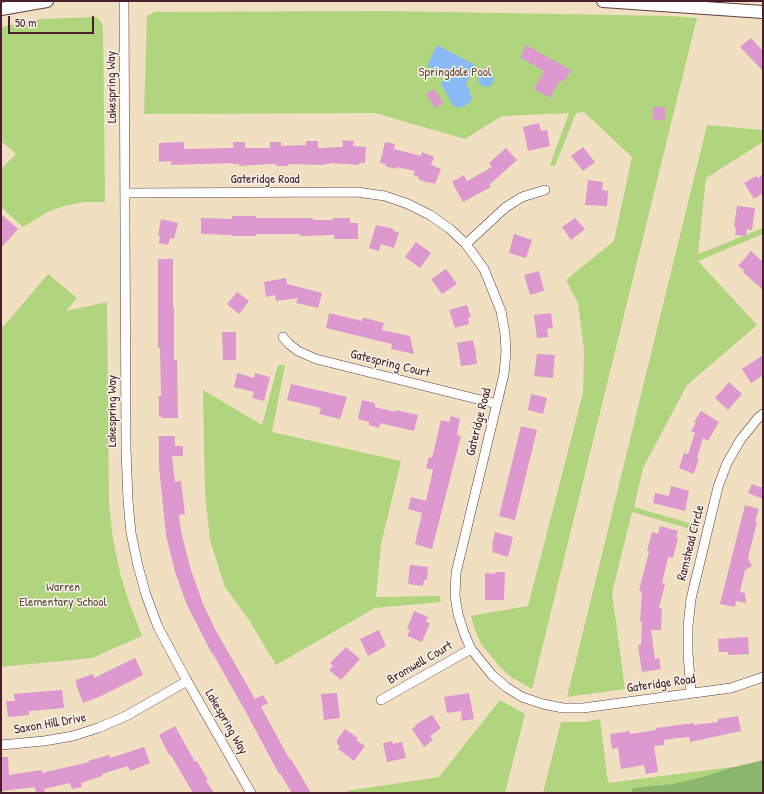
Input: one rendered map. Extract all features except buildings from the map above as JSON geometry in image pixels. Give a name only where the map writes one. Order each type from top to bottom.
[{"type":"street","points":[[1,9],[47,1]]},
{"type":"street","name":"Lakespring Way","points":[[124,1],[126,456],[131,533],[146,595],[158,627],[187,681],[252,793]]},
{"type":"street","points":[[603,1],[763,12]]},
{"type":"street","points":[[466,244],[506,207],[522,197],[546,190]]},
{"type":"street","name":"Gateridge Road","points":[[126,194],[357,192],[385,196],[408,204],[430,215],[450,229],[466,244],[484,270],[500,311],[505,334],[506,352],[504,374],[456,573],[455,596],[458,614],[464,634],[471,648],[492,675],[506,687],[522,696],[543,704],[563,708],[583,708],[691,692],[731,688],[763,677]]},
{"type":"street","name":"Gatespring Court","points":[[283,337],[298,351],[316,359],[497,404]]},
{"type":"street","name":"Ramshead Circle","points":[[691,692],[688,653],[688,626],[691,598],[718,488],[727,463],[738,445],[758,418],[763,414]]},
{"type":"street","name":"Bromwell Court","points":[[382,700],[471,648]]},
{"type":"street","name":"Saxon Hill Drive","points":[[1,745],[44,741],[73,736],[98,728],[126,716],[187,681]]},
{"type":"green space","name":"Springdale Pool","points":[[385,11],[671,16],[697,18],[532,689],[511,677],[501,668],[481,644],[471,616],[528,606],[583,393],[584,350],[578,303],[566,280],[614,241],[632,157],[584,112],[576,113],[555,166],[550,165],[569,113],[502,116],[465,139],[375,113],[144,114],[147,16],[155,12]]},
{"type":"green space","points":[[97,17],[103,25],[105,202],[83,202],[64,206],[48,212],[23,227],[1,207],[1,169],[16,154],[1,141],[1,27],[41,19]]},
{"type":"green space","points":[[707,125],[763,130],[763,142],[706,178],[698,254],[763,228],[763,234],[698,261],[757,325],[687,385],[643,468],[634,507],[696,525],[694,530],[632,512],[612,593],[625,689],[567,697]]},
{"type":"green space","name":"Warren Elementary School","points":[[48,274],[77,298],[66,311],[107,302],[109,504],[113,539],[120,573],[142,636],[92,658],[1,667],[1,327],[4,326]]},
{"type":"green space","points":[[278,365],[285,365],[272,432],[401,461],[381,544],[376,597],[440,596],[441,602],[375,608],[276,665],[249,620],[225,587],[210,540],[205,494],[203,390],[262,425]]},
{"type":"green space","points":[[500,700],[525,714],[505,793],[348,793],[347,791],[439,777]]},
{"type":"green space","points":[[600,719],[608,783],[756,764],[763,793],[543,793],[561,722],[585,722]]},
{"type":"green space","points":[[763,760],[763,793],[633,793],[632,791],[633,788],[673,784],[703,777]]},
{"type":"water","points":[[437,45],[475,65],[466,85],[472,99],[465,106],[459,108],[455,107],[451,102],[441,84],[447,75],[427,66]]},
{"type":"water","points":[[486,71],[492,73],[494,79],[492,85],[486,87],[480,85],[478,79],[480,73]]}]
